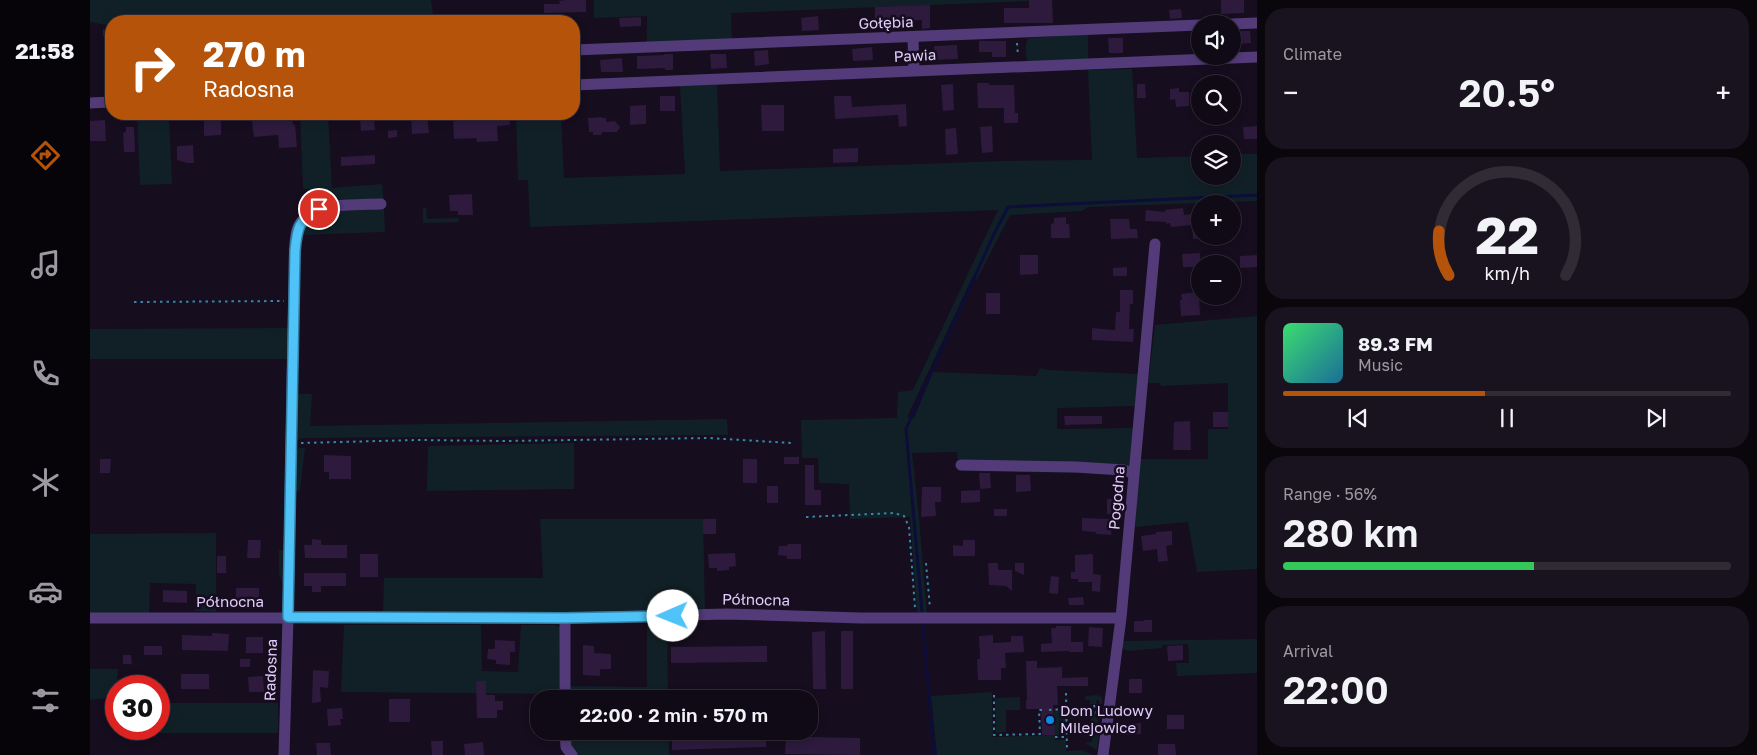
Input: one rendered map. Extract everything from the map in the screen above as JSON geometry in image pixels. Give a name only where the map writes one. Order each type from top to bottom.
[{"type":"street","points":[[1241,24],[1257,23]]},
{"type":"street","name":"Gołębia","points":[[580,50],[1191,26]]},
{"type":"street","points":[[913,37],[914,71]]},
{"type":"street","name":"Pawia","points":[[580,85],[1257,57]]},
{"type":"street","points":[[90,103],[105,102]]},
{"type":"street","name":"Radosna","points":[[284,755],[294,280],[297,230],[308,214],[319,209],[380,204]]},
{"type":"street","name":"Pogodna","points":[[1104,755],[1121,618],[1155,244]]},
{"type":"street","points":[[961,465],[1076,467],[1124,470],[1134,474]]},
{"type":"street","name":"Północna","points":[[90,618],[564,618],[727,614],[916,618],[1121,618]]},
{"type":"street","points":[[564,618],[565,690]]},
{"type":"street","points":[[566,740],[566,747],[572,755]]},
{"type":"path","points":[[1017,33],[1019,68]]},
{"type":"path","points":[[134,302],[295,300]]},
{"type":"path","points":[[291,449],[297,444],[311,442],[418,440],[505,441],[709,438],[791,443]]},
{"type":"path","points":[[806,517],[894,513],[904,516],[910,527],[916,618]]},
{"type":"path","points":[[926,563],[931,618]]},
{"type":"path","points":[[1066,693],[1068,751]]},
{"type":"path","points":[[994,695],[994,735],[1040,734],[1039,710],[1046,710]]},
{"type":"path","points":[[1090,705],[1099,705]]},
{"type":"path","points":[[1050,710],[1066,709]]},
{"type":"path","points":[[1055,737],[1067,737]]},
{"type":"shaded area","points":[[90,0],[431,0],[433,15],[105,15],[105,25],[90,22]]},
{"type":"shaded area","points":[[594,0],[1052,0],[731,13],[732,40],[647,44],[647,16],[594,18]]},
{"type":"shaded area","points":[[1088,34],[1088,59],[1029,63],[1028,61],[1026,46],[1027,40],[1030,38]]},
{"type":"shaded area","points":[[1132,69],[1137,158],[1191,156],[1191,185],[1241,185],[1241,154],[1257,154],[1257,201],[1241,202],[1241,195],[1191,195],[1191,203],[1088,207],[1082,211],[1010,215],[977,279],[972,278],[907,417],[914,418],[933,372],[1036,376],[1040,368],[1048,370],[1139,374],[1135,406],[1057,408],[1057,429],[1134,428],[1132,459],[1208,459],[1208,429],[1228,429],[1228,383],[1161,386],[1160,383],[1148,383],[1155,325],[1257,316],[1257,569],[1197,572],[1188,522],[1135,527],[1138,477],[1075,473],[958,471],[957,452],[912,453],[927,615],[917,611],[910,517],[850,519],[849,484],[819,483],[818,458],[802,458],[801,420],[897,418],[898,392],[913,390],[998,210],[530,227],[528,180],[518,180],[516,120],[561,120],[564,178],[685,174],[680,86],[717,85],[720,171],[1005,161],[1092,160],[1088,70]]},
{"type":"shaded area","points":[[137,120],[169,120],[172,184],[140,185]]},
{"type":"shaded area","points":[[300,120],[328,120],[332,188],[382,184],[384,202],[299,218],[314,189],[303,189]]},
{"type":"shaded area","points":[[423,208],[426,208],[427,219],[459,218],[459,222],[423,223]]},
{"type":"shaded area","points":[[384,209],[385,232],[301,235],[306,225],[321,212]]},
{"type":"shaded area","points":[[291,328],[287,359],[90,359],[90,329]]},
{"type":"shaded area","points":[[296,394],[312,394],[310,426],[727,419],[728,435],[304,438],[295,441]]},
{"type":"shaded area","points":[[574,443],[574,489],[427,491],[428,446]]},
{"type":"shaded area","points":[[305,448],[300,491],[294,492],[295,457],[297,450]]},
{"type":"shaded area","points":[[540,519],[703,519],[705,609],[667,610],[668,690],[568,690],[568,686],[647,687],[647,612],[383,614],[384,578],[543,578]]},
{"type":"shaded area","points":[[216,533],[216,612],[195,611],[196,584],[150,583],[149,613],[90,613],[90,534]]},
{"type":"shaded area","points":[[279,550],[285,550],[284,587],[279,574]]},
{"type":"shaded area","points":[[344,625],[481,625],[482,671],[518,672],[521,625],[554,625],[560,627],[559,690],[530,690],[530,694],[341,692]]},
{"type":"shaded area","points":[[1257,639],[1257,673],[1177,676],[1176,663],[1189,663],[1188,644],[1162,645],[1162,648],[1127,651],[1122,648],[1123,641]]},
{"type":"shaded area","points":[[90,669],[118,669],[118,675],[105,675],[105,698],[90,700]]},
{"type":"shaded area","points":[[992,692],[993,737],[1054,735],[1054,711],[1065,711],[1065,735],[1055,735],[1055,740],[1066,740],[1066,751],[1082,750],[1092,755],[937,755],[931,696]]},
{"type":"shaded area","points":[[1097,695],[1102,697],[1102,704],[1099,704],[1099,700],[1096,700],[1097,704],[1090,704],[1090,700],[1084,700],[1086,696]]},
{"type":"shaded area","points":[[1020,697],[1020,710],[1006,710],[1006,732],[996,733],[995,698]]},
{"type":"shaded area","points":[[170,703],[278,703],[278,733],[170,733]]},
{"type":"shaded area","points":[[1090,707],[1093,707],[1100,726],[1097,750],[1085,743],[1092,742]]},
{"type":"shaded area","points":[[568,740],[669,740],[669,755],[577,755],[568,743]]},
{"type":"building","points":[[586,0],[586,12],[544,13],[544,4],[560,4],[559,1]]},
{"type":"building","points":[[1029,0],[1052,0],[1053,23],[1004,23],[1004,8],[1029,8]]},
{"type":"building","points":[[1221,0],[1244,0],[1244,13],[1221,14]]},
{"type":"building","points":[[930,5],[930,28],[922,29],[922,20],[875,22],[875,7]]},
{"type":"building","points":[[1181,9],[1182,18],[1170,19],[1169,10]]},
{"type":"building","points":[[818,16],[819,30],[802,31],[801,18]]},
{"type":"building","points":[[641,17],[641,26],[620,27],[619,18]]},
{"type":"building","points":[[1241,31],[1250,31],[1251,43],[1241,44]]},
{"type":"building","points":[[1108,38],[1123,38],[1123,53],[1109,53]]},
{"type":"building","points":[[979,41],[1006,41],[1006,57],[992,57],[992,52],[979,52]]},
{"type":"building","points":[[957,45],[958,59],[934,60],[934,46]]},
{"type":"building","points":[[872,47],[873,60],[853,61],[852,49]]},
{"type":"building","points":[[768,50],[769,64],[755,66],[754,51]]},
{"type":"building","points":[[673,54],[673,70],[665,70],[665,68],[637,69],[637,56]]},
{"type":"building","points":[[710,54],[726,54],[727,68],[711,69]]},
{"type":"building","points":[[622,58],[623,72],[601,72],[600,60]]},
{"type":"building","points":[[977,83],[1014,85],[1015,113],[1018,113],[1018,123],[1004,123],[1004,108],[978,108]]},
{"type":"building","points":[[953,84],[954,110],[943,111],[941,85]]},
{"type":"building","points":[[1137,84],[1145,84],[1146,98],[1137,98]]},
{"type":"building","points":[[1179,88],[1179,92],[1189,92],[1189,106],[1176,107],[1175,99],[1170,100],[1170,89]]},
{"type":"building","points":[[660,96],[675,96],[675,111],[660,111]]},
{"type":"building","points":[[834,96],[851,96],[852,107],[906,104],[907,126],[899,127],[898,115],[835,119]]},
{"type":"building","points":[[646,105],[646,124],[630,125],[630,106]]},
{"type":"building","points":[[761,105],[784,105],[784,131],[762,131]]},
{"type":"building","points":[[588,118],[606,118],[606,122],[615,121],[620,127],[617,132],[602,132],[601,135],[593,135],[593,132],[589,132]]},
{"type":"building","points":[[105,120],[106,141],[90,141],[90,121]]},
{"type":"building","points":[[204,120],[221,120],[221,135],[204,136]]},
{"type":"building","points":[[252,120],[293,120],[293,125],[295,124],[297,147],[279,148],[278,135],[254,137]]},
{"type":"building","points":[[360,120],[374,120],[375,130],[361,131]]},
{"type":"building","points":[[411,120],[428,120],[429,133],[412,134]]},
{"type":"building","points":[[453,120],[510,120],[510,125],[497,126],[498,141],[477,142],[476,138],[454,139]]},
{"type":"building","points":[[992,126],[993,152],[982,153],[980,127]]},
{"type":"building","points":[[1257,126],[1257,139],[1244,139],[1243,127]]},
{"type":"building","points":[[126,127],[134,127],[135,152],[124,152],[123,133],[126,132]]},
{"type":"building","points":[[956,128],[958,154],[946,155],[945,129]]},
{"type":"building","points":[[397,130],[397,137],[388,138],[388,131]]},
{"type":"building","points":[[193,145],[194,163],[177,160],[177,146]]},
{"type":"building","points":[[858,148],[858,162],[833,163],[833,149]]},
{"type":"building","points":[[375,155],[375,164],[341,166],[341,157]]},
{"type":"building","points":[[472,194],[473,215],[458,215],[458,211],[450,211],[449,195]]},
{"type":"building","points":[[1183,208],[1184,215],[1191,214],[1191,225],[1171,227],[1170,223],[1166,224],[1166,222],[1145,221],[1146,210],[1165,212],[1165,210]]},
{"type":"building","points":[[1066,217],[1066,224],[1069,224],[1070,238],[1051,238],[1051,224],[1054,223],[1054,218]]},
{"type":"building","points":[[1110,219],[1129,219],[1130,229],[1137,229],[1138,238],[1111,239]]},
{"type":"building","points":[[1200,253],[1200,255],[1191,255],[1191,267],[1183,267],[1182,254]]},
{"type":"building","points":[[1020,255],[1038,255],[1038,274],[1020,275]]},
{"type":"building","points":[[1257,255],[1257,267],[1241,268],[1241,256]]},
{"type":"building","points":[[1127,267],[1127,276],[1113,276],[1113,268]]},
{"type":"building","points":[[1120,290],[1133,290],[1133,304],[1130,304],[1129,329],[1134,329],[1133,342],[1092,340],[1092,328],[1115,330],[1116,312],[1120,312]]},
{"type":"building","points":[[986,293],[1000,293],[1000,314],[986,314]]},
{"type":"building","points":[[1191,293],[1191,305],[1199,305],[1200,315],[1181,316],[1181,294]]},
{"type":"building","points":[[1213,412],[1228,412],[1228,427],[1213,427]]},
{"type":"building","points":[[1064,416],[1102,416],[1102,424],[1065,425]]},
{"type":"building","points":[[1190,421],[1191,450],[1173,450],[1174,422]]},
{"type":"building","points":[[324,455],[351,456],[351,479],[329,479],[329,472],[324,472]]},
{"type":"building","points":[[784,457],[799,457],[799,464],[784,464]]},
{"type":"building","points":[[100,459],[111,459],[110,473],[100,473]]},
{"type":"building","points":[[743,459],[757,459],[757,483],[743,483]]},
{"type":"building","points":[[805,465],[814,465],[814,490],[821,490],[821,505],[805,505]]},
{"type":"building","points":[[979,473],[990,473],[991,488],[980,489]]},
{"type":"building","points":[[1016,475],[1030,475],[1031,491],[1016,492]]},
{"type":"building","points":[[767,486],[778,486],[778,503],[767,503]]},
{"type":"building","points":[[922,487],[941,487],[941,502],[935,502],[936,516],[921,517]]},
{"type":"building","points":[[980,490],[980,502],[961,503],[961,491]]},
{"type":"building","points":[[1107,499],[1115,499],[1115,514],[1107,514]]},
{"type":"building","points":[[994,509],[1007,509],[1007,516],[994,516]]},
{"type":"building","points":[[1082,518],[1112,519],[1111,535],[1082,531]]},
{"type":"building","points":[[703,519],[716,519],[716,534],[703,534]]},
{"type":"building","points":[[1172,531],[1172,545],[1166,546],[1168,561],[1158,562],[1157,549],[1143,551],[1141,536],[1156,534],[1156,532]]},
{"type":"building","points":[[312,539],[321,540],[321,545],[347,545],[347,558],[305,558],[304,545],[312,545]]},
{"type":"building","points":[[248,540],[261,540],[260,558],[247,558]]},
{"type":"building","points":[[963,540],[975,540],[975,556],[953,556],[953,545],[963,546]]},
{"type":"building","points":[[788,544],[801,544],[801,559],[787,559],[787,556],[778,555],[779,546],[787,546]]},
{"type":"building","points":[[735,553],[736,566],[729,567],[729,570],[717,571],[717,568],[709,568],[708,554]]},
{"type":"building","points":[[360,554],[378,554],[378,577],[360,577]]},
{"type":"building","points":[[1093,554],[1093,574],[1101,575],[1100,592],[1092,591],[1092,582],[1078,582],[1078,579],[1071,579],[1071,572],[1075,572],[1075,555]]},
{"type":"building","points":[[217,556],[226,556],[226,573],[217,573]]},
{"type":"building","points":[[988,563],[998,563],[998,570],[1012,570],[1012,591],[1006,586],[989,585]]},
{"type":"building","points":[[1015,563],[1024,563],[1024,575],[1015,571]]},
{"type":"building","points":[[304,573],[346,573],[346,586],[321,586],[321,592],[312,592],[312,586],[304,586]]},
{"type":"building","points":[[1051,576],[1059,577],[1058,594],[1049,593]]},
{"type":"building","points":[[236,588],[259,588],[259,604],[236,604]]},
{"type":"building","points":[[163,590],[187,591],[187,603],[163,602]]},
{"type":"building","points":[[1083,597],[1084,605],[1069,605],[1068,598]]},
{"type":"building","points":[[1152,620],[1152,632],[1134,632],[1134,621]]},
{"type":"building","points":[[1056,626],[1071,626],[1071,642],[1083,642],[1083,652],[1041,652],[1041,644],[1052,643],[1051,628],[1056,628]]},
{"type":"building","points":[[1089,627],[1103,628],[1102,647],[1088,646]]},
{"type":"building","points":[[825,631],[826,689],[813,689],[812,632]]},
{"type":"building","points":[[841,631],[853,631],[853,689],[841,689]]},
{"type":"building","points":[[212,633],[229,634],[228,651],[182,650],[182,635],[212,636]]},
{"type":"building","points":[[993,635],[993,643],[1011,642],[1011,636],[1023,636],[1024,652],[1005,653],[1006,668],[1001,668],[1001,680],[978,680],[977,659],[980,659],[979,636]]},
{"type":"building","points":[[246,637],[263,637],[263,653],[246,653]]},
{"type":"building","points":[[495,640],[515,641],[515,652],[510,652],[510,665],[496,664],[496,660],[487,659],[488,649],[495,649]]},
{"type":"building","points":[[583,645],[594,646],[594,653],[611,654],[611,669],[600,669],[600,676],[583,675]]},
{"type":"building","points":[[1183,645],[1183,660],[1168,661],[1167,646]]},
{"type":"building","points":[[144,646],[162,646],[162,655],[144,655]]},
{"type":"building","points":[[767,646],[767,662],[671,663],[671,647]]},
{"type":"building","points":[[123,655],[131,655],[132,664],[123,664]]},
{"type":"building","points":[[240,659],[250,659],[250,667],[240,667]]},
{"type":"building","points":[[1026,661],[1037,661],[1037,668],[1062,667],[1062,678],[1088,677],[1088,686],[1057,686],[1058,705],[1053,705],[1055,735],[1042,735],[1041,709],[1026,709]]},
{"type":"building","points":[[313,670],[329,671],[328,688],[320,687],[321,702],[312,703]]},
{"type":"building","points":[[181,674],[209,674],[209,689],[181,689]]},
{"type":"building","points":[[263,676],[264,692],[249,692],[248,677]]},
{"type":"building","points":[[1129,679],[1142,679],[1142,693],[1129,693]]},
{"type":"building","points":[[476,681],[486,681],[486,695],[495,695],[495,701],[503,701],[503,710],[497,710],[497,718],[477,718]]},
{"type":"building","points":[[389,699],[410,699],[410,722],[389,722]]},
{"type":"building","points":[[342,708],[343,719],[340,719],[341,725],[328,726],[327,709]]},
{"type":"building","points":[[1167,715],[1184,715],[1184,729],[1167,729]]},
{"type":"building","points":[[1141,723],[1141,734],[1126,735],[1126,724]]},
{"type":"building","points":[[818,737],[860,738],[860,755],[785,754],[786,740],[818,740]]},
{"type":"building","points":[[672,740],[766,740],[766,747],[672,750]]},
{"type":"building","points":[[431,741],[443,741],[443,755],[432,755]]},
{"type":"building","points":[[483,742],[484,755],[465,755],[464,744]]},
{"type":"building","points":[[316,743],[330,743],[331,755],[317,755]]},
{"type":"building","points":[[1158,744],[1175,744],[1176,755],[1158,755]]},
{"type":"waterway","points":[[922,611],[906,429],[993,236],[1008,207],[1257,195]]},
{"type":"waterway","points":[[923,623],[934,755]]},
{"type":"place","name":"Dom Ludowy Milejowice","points":[[1050,720]]},
{"type":"route","points":[[319,209],[308,214],[297,230],[295,251],[288,617],[564,618],[673,616]]}]
